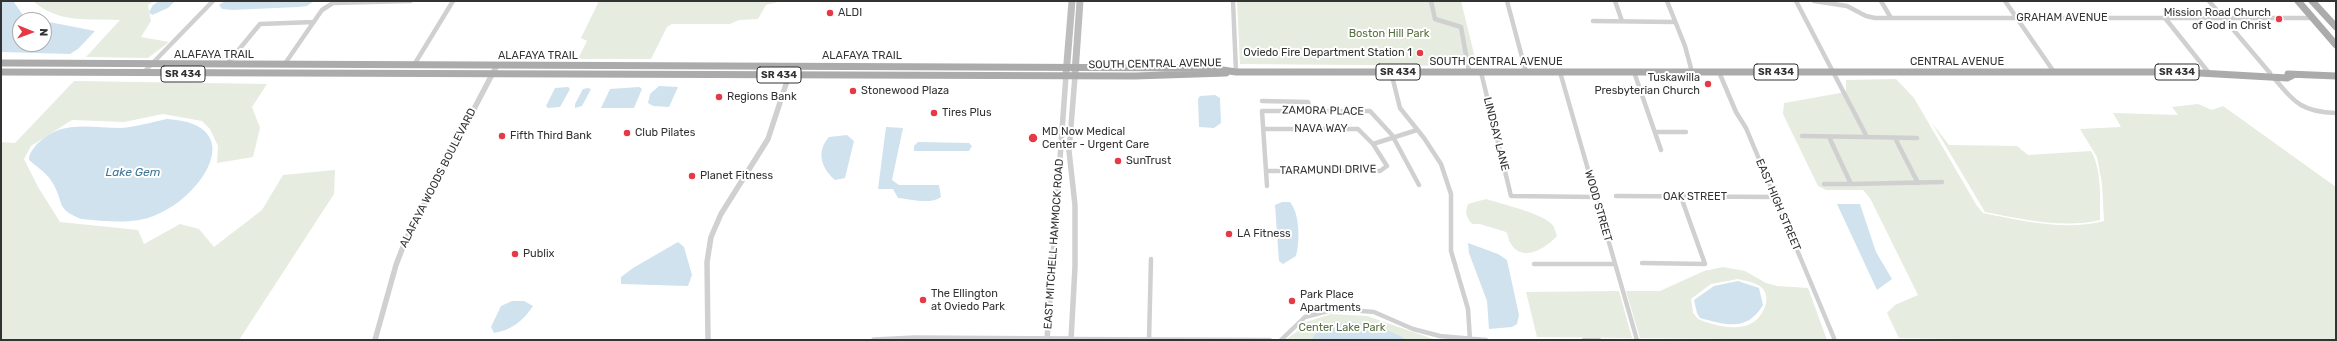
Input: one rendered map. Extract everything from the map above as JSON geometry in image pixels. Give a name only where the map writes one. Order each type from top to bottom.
[{"type":"main road","points":[[1066,75],[1072,1]]},
{"type":"main road","points":[[1075,76],[1080,1]]},
{"type":"main road","points":[[2298,1],[2336,45]]},
{"type":"main road","points":[[2312,1],[2336,27]]},
{"type":"main road","name":"ALAFAYA TRAIL","points":[[1,63],[227,65],[930,66],[1075,68]]},
{"type":"main road","points":[[209,74],[245,69],[274,69],[284,65]]},
{"type":"main road","points":[[284,74],[298,70],[328,70],[357,65]]},
{"type":"main road","points":[[883,75],[893,71],[919,71],[930,66]]},
{"type":"main road","name":"SOUTH CENTRAL AVENUE","points":[[1075,68],[1210,68],[1236,72]]},
{"type":"main road","name":"ALAFAYA TRAIL","points":[[1,72],[142,74],[1075,76]]},
{"type":"main road","name":"SOUTH CENTRAL AVENUE","points":[[1075,76],[1210,75],[1236,72],[1688,72]]},
{"type":"main road","name":"CENTRAL AVENUE","points":[[1688,72],[2209,73],[2244,78],[2272,76],[2336,76]]},
{"type":"street","points":[[142,74],[150,64],[213,1]]},
{"type":"street","points":[[284,65],[322,10],[333,3],[411,1]]},
{"type":"street","points":[[414,65],[453,1]]},
{"type":"street","points":[[1233,1],[1236,72]]},
{"type":"street","points":[[1431,1],[1435,19],[1439,22],[1453,23],[1460,27],[1469,72]]},
{"type":"street","points":[[1507,1],[1526,72]]},
{"type":"street","points":[[1615,1],[1622,21]]},
{"type":"street","points":[[1667,1],[1685,46],[1688,72]]},
{"type":"street","points":[[1796,1],[1867,138]]},
{"type":"street","name":"GRAHAM AVENUE","points":[[1814,1],[1847,6],[1866,16],[1891,18],[2313,18]]},
{"type":"street","points":[[1881,1],[1891,18]]},
{"type":"street","points":[[2005,1],[2054,72]]},
{"type":"street","points":[[2209,1],[2297,104],[2311,112],[2336,113]]},
{"type":"street","points":[[2165,18],[2209,73]]},
{"type":"street","points":[[1593,21],[1675,22]]},
{"type":"street","points":[[227,65],[260,24],[314,22]]},
{"type":"street","name":"ALAFAYA WOODS BOULEVARD","points":[[374,340],[396,264],[406,239],[497,65]]},
{"type":"street","points":[[708,340],[708,254],[711,237],[723,209],[763,150],[771,134],[792,66]]},
{"type":"street","points":[[1391,72],[1400,108],[1441,164],[1451,194],[1451,251],[1468,309],[1470,340]]},
{"type":"street","name":"LINDSAY LANE","points":[[1481,72],[1511,196],[1596,197]]},
{"type":"street","name":"WOOD STREET","points":[[1560,72],[1637,340]]},
{"type":"street","points":[[1634,72],[1661,150]]},
{"type":"street","name":"EAST HIGH STREET","points":[[1719,72],[1775,196],[1834,338]]},
{"type":"street","name":"EAST MITCHELL HAMMOCK ROAD","points":[[1047,340],[1057,222],[1058,180],[1066,75]]},
{"type":"street","name":"EAST MITCHELL HAMMOCK ROAD","points":[[1071,340],[1075,267],[1075,210],[1069,151],[1075,76]]},
{"type":"street","points":[[1262,101],[1308,102],[1311,111]]},
{"type":"street","name":"ZAMORA PLACE","points":[[1267,186],[1262,111],[1370,112],[1393,138],[1410,163],[1419,186]]},
{"type":"street","name":"NAVA WAY","points":[[1263,129],[1358,129],[1373,144]]},
{"type":"street","points":[[1373,144],[1417,130]]},
{"type":"street","points":[[1655,132],[1686,132]]},
{"type":"street","points":[[1802,136],[1917,138]]},
{"type":"street","points":[[1829,137],[1851,184]]},
{"type":"street","points":[[1895,138],[1918,183]]},
{"type":"street","name":"TARAMUNDI DRIVE","points":[[1266,171],[1380,171],[1387,166],[1373,144]]},
{"type":"street","points":[[1824,184],[1942,182]]},
{"type":"street","name":"OAK STREET","points":[[1616,196],[1775,196]]},
{"type":"street","points":[[1642,263],[1705,264],[1681,197]]},
{"type":"street","points":[[1149,339],[1151,259]]},
{"type":"street","points":[[1534,264],[1615,264]]},
{"type":"street","points":[[1281,340],[1305,317],[1328,311],[1350,310],[1374,312],[1414,329],[1440,336],[1470,340],[1486,340]]},
{"type":"street","points":[[874,340],[915,338],[1047,340],[1270,340]]},
{"type":"street","points":[[1584,340],[1599,340]]},
{"type":"green space","points":[[33,1],[154,1],[148,5],[151,21],[141,37],[169,42],[148,58],[86,57],[120,20],[74,18],[52,13]]},
{"type":"green space","points":[[599,1],[782,1],[766,5],[758,19],[739,20],[730,24],[672,24],[667,27],[651,59],[581,59],[579,57],[587,41],[581,38]]},
{"type":"green space","name":"Boston Hill Park","points":[[1237,1],[1461,1],[1477,66],[1240,64]]},
{"type":"green space","points":[[1896,79],[1914,98],[1977,206],[1983,213],[2044,224],[2074,225],[2104,221],[2102,184],[2097,157],[2080,129],[2121,127],[2113,113],[2178,115],[2172,107],[2198,104],[2212,110],[2223,106],[2336,187],[2336,340],[2028,340],[1899,338],[1887,313],[1895,305],[1918,295],[1870,198],[1863,190],[1826,190],[1818,186],[1783,114],[1784,103],[1846,92],[1846,80]]},
{"type":"green space","points":[[74,81],[267,84],[252,107],[260,128],[253,157],[217,163],[218,146],[210,129],[202,121],[163,114],[124,122],[72,120],[31,146],[24,159],[38,187],[60,222],[138,230],[144,244],[180,224],[199,229],[214,247],[262,210],[283,175],[335,170],[334,194],[239,340],[1,340],[1,142],[15,143]]},
{"type":"green space","points":[[1932,123],[1949,145],[2017,146],[2028,155],[2091,151],[2095,159],[2099,175],[2100,220],[2072,224],[2042,222],[1985,212]]},
{"type":"green space","points":[[1486,199],[1523,210],[1543,218],[1550,222],[1554,227],[1557,236],[1547,245],[1534,252],[1528,253],[1516,250],[1510,242],[1506,232],[1480,224],[1472,224],[1468,219],[1466,212],[1468,204]]},
{"type":"green space","points":[[1723,267],[1745,271],[1766,283],[1777,286],[1808,288],[1827,340],[1640,338],[1626,291],[1660,291],[1704,271]],"holes":[[[1738,279],[1759,285],[1765,291],[1766,301],[1763,312],[1760,316],[1752,323],[1739,327],[1725,327],[1698,319],[1693,313],[1691,299],[1711,284]]]},
{"type":"green space","points":[[1619,291],[1632,338],[1537,337],[1526,292]]},
{"type":"green space","name":"Center Lake Park","points":[[1331,314],[1367,316],[1436,340],[1285,340],[1306,325],[1306,322]]},
{"type":"water","points":[[1,1],[13,1],[21,12],[12,12],[12,52],[52,52],[52,23],[95,31],[78,49],[70,54],[1,52]]},
{"type":"water","points":[[159,1],[175,1],[168,8],[152,15],[149,12],[153,5]]},
{"type":"water","points":[[225,1],[314,1],[307,6],[298,7],[232,10],[222,9],[219,5]]},
{"type":"water","points":[[659,86],[678,87],[669,107],[653,106],[648,103],[650,94]]},
{"type":"water","points":[[568,87],[570,89],[560,107],[548,108],[546,106],[555,88]]},
{"type":"water","points":[[639,87],[642,89],[634,108],[601,108],[610,89]]},
{"type":"water","points":[[583,89],[591,89],[582,106],[575,108],[575,104]]},
{"type":"water","points":[[1215,95],[1220,98],[1221,123],[1214,128],[1199,127],[1198,99],[1200,96]]},
{"type":"water","name":"Lake Gem","points":[[167,119],[192,124],[207,133],[212,147],[210,162],[202,178],[189,193],[173,206],[147,218],[128,221],[81,219],[63,208],[56,189],[50,179],[29,160],[30,153],[46,136],[66,128],[87,126],[121,128],[138,126]]},
{"type":"water","points":[[886,127],[903,128],[892,180],[899,185],[939,185],[941,197],[931,201],[898,198],[893,189],[878,189]]},
{"type":"water","points":[[847,135],[854,141],[845,178],[835,180],[826,170],[821,154],[822,148],[829,137]]},
{"type":"water","points":[[918,142],[969,143],[972,146],[969,151],[914,151],[914,146]]},
{"type":"water","points":[[1282,202],[1290,202],[1296,214],[1298,228],[1296,256],[1283,264],[1279,261],[1275,205]]},
{"type":"water","points":[[1837,204],[1860,204],[1876,252],[1892,279],[1877,290]]},
{"type":"water","points":[[678,242],[684,247],[692,275],[688,286],[621,284],[621,277],[633,268]]},
{"type":"water","points":[[1468,243],[1498,254],[1507,260],[1519,315],[1517,324],[1512,327],[1489,329],[1487,301],[1469,253]]},
{"type":"water","points":[[1738,281],[1759,288],[1763,305],[1757,314],[1743,323],[1735,324],[1719,323],[1700,318],[1697,313],[1694,300],[1714,286]]},
{"type":"water","points":[[512,301],[524,301],[533,306],[521,320],[512,327],[494,333],[491,327],[501,306]]},
{"type":"water","points":[[1348,322],[1379,327],[1407,340],[1311,340],[1320,329]]},
{"type":"place","name":"ALDI","points":[[830,13]]},
{"type":"place","name":"Mission Road Church of God in Christ","points":[[2279,19]]},
{"type":"place","name":"Oviedo Fire Department Station 1","points":[[1420,53]]},
{"type":"place","name":"Tuskawilla Presbyterian Church","points":[[1708,84]]},
{"type":"place","name":"Stonewood Plaza","points":[[853,91]]},
{"type":"place","name":"Regions Bank","points":[[719,97]]},
{"type":"place","name":"Tires Plus","points":[[934,113]]},
{"type":"place","name":"Club Pilates","points":[[627,133]]},
{"type":"place","name":"Fifth Third Bank","points":[[502,136]]},
{"type":"place","name":"MD Now Medical Center - Urgent Care","points":[[1033,138]]},
{"type":"place","name":"SunTrust","points":[[1118,161]]},
{"type":"place","name":"Planet Fitness","points":[[692,176]]},
{"type":"place","name":"LA Fitness","points":[[1229,234]]},
{"type":"place","name":"Publix","points":[[515,254]]},
{"type":"place","name":"The Ellington at Oviedo Park","points":[[923,300]]},
{"type":"place","name":"Park Place Apartments","points":[[1292,301]]}]
